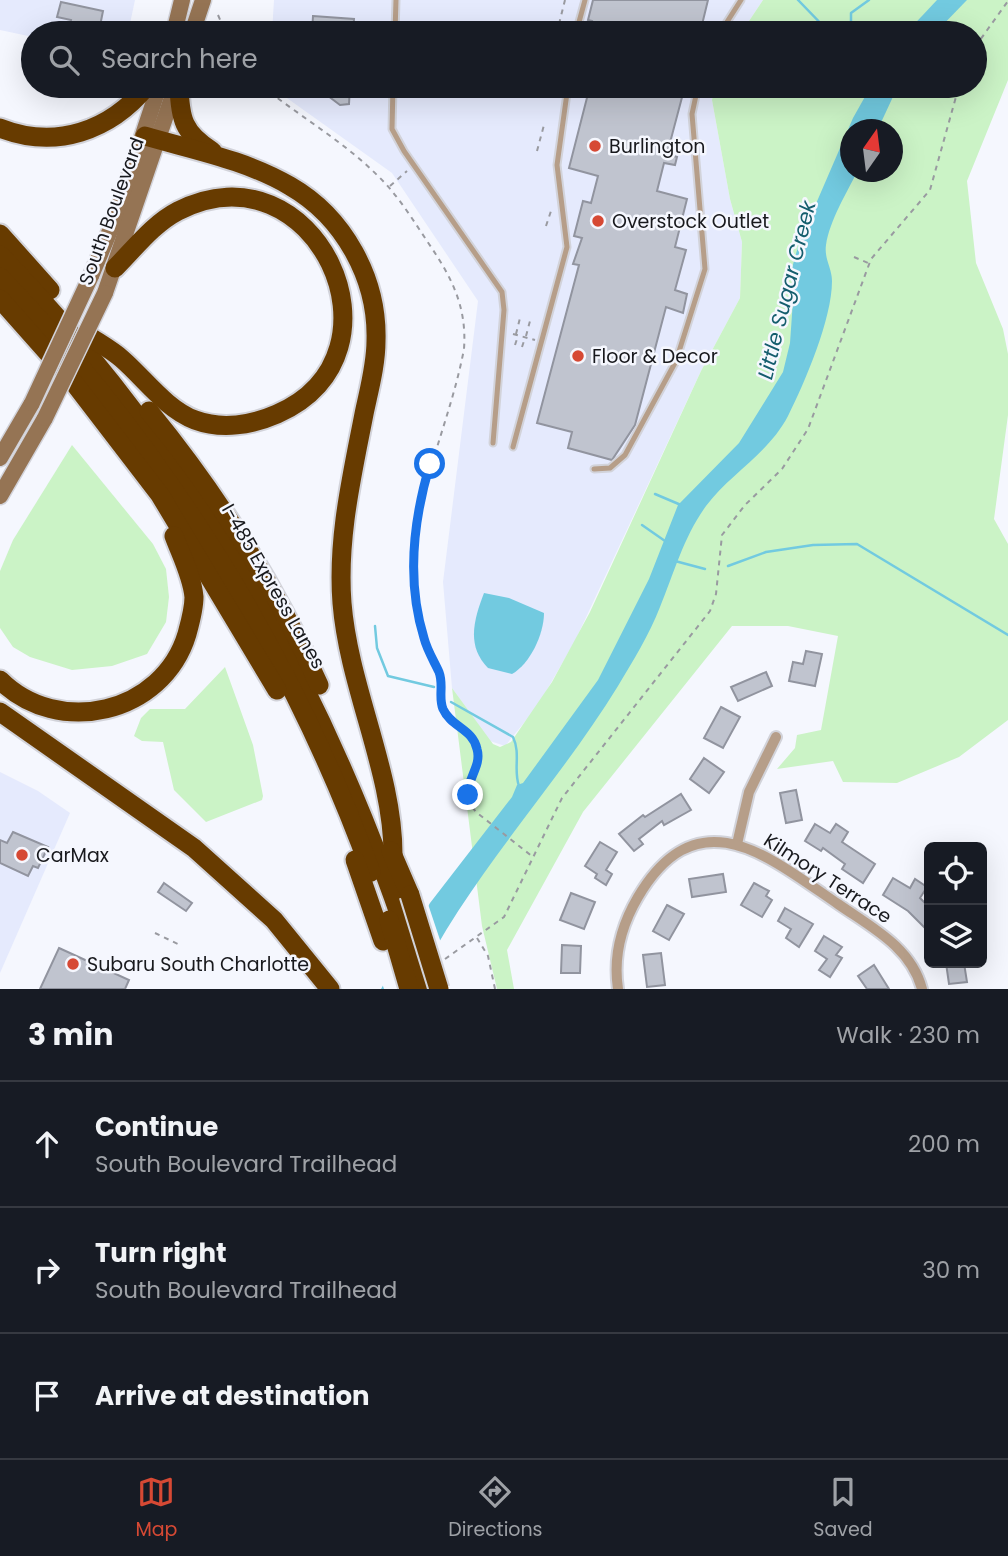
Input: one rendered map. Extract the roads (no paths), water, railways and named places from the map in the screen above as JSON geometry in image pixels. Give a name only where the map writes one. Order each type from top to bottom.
[{"type":"highway","points":[[0,128],[50,138],[86,132],[120,114],[135,98]]},
{"type":"highway","points":[[178,98],[185,130],[228,160]]},
{"type":"highway","points":[[152,138],[228,160],[290,186],[320,208],[349,244],[363,268],[376,321],[375,356],[348,499],[342,603],[357,691],[394,822],[393,857],[399,906],[439,989]]},
{"type":"highway","points":[[83,341],[120,357],[183,415],[219,426],[246,424],[291,407],[306,396],[334,357],[343,317],[336,271],[329,257],[306,227],[276,208],[236,199],[196,203],[163,220],[116,268]]},
{"type":"highway","points":[[0,234],[83,341],[187,458],[251,557],[308,660],[393,857]]},
{"type":"highway","name":"I-485 Express Lanes","points":[[0,255],[37,293],[132,408],[223,540],[273,624],[321,719],[368,822],[399,906],[424,989]]},
{"type":"highway","name":"I-485 Express Lanes","points":[[0,277],[46,326],[128,428],[220,561],[273,654],[399,906],[410,989]]},
{"type":"highway","points":[[0,299],[71,379],[160,495],[270,675],[319,774],[381,933],[397,989]]},
{"type":"highway","points":[[0,680],[34,704],[71,712],[91,712],[125,704],[157,684],[184,643],[194,598],[160,495]]},
{"type":"highway","points":[[0,712],[203,856],[274,920],[330,989]]},
{"type":"main road","points":[[177,21],[182,0]]},
{"type":"main road","points":[[196,21],[203,0]]},
{"type":"main road","name":"South Boulevard","points":[[0,496],[45,418],[116,268],[152,138],[157,98]]},
{"type":"main road","name":"South Boulevard","points":[[0,458],[32,403],[171,98]]},
{"type":"street","points":[[737,844],[749,792],[776,737]]},
{"type":"street","name":"Kilmory Terrace","points":[[618,989],[616,960],[622,930],[631,908],[655,872],[671,857],[693,847],[720,842],[737,844],[760,852],[890,940],[909,961],[922,989]]},
{"type":"lane","points":[[395,21],[396,0]]},
{"type":"lane","points":[[580,21],[586,0]]},
{"type":"lane","points":[[728,21],[741,0]]},
{"type":"lane","points":[[393,98],[393,131],[413,166],[502,292],[504,310],[493,443]]},
{"type":"lane","points":[[513,447],[567,247],[557,165],[566,98]]},
{"type":"lane","points":[[594,469],[610,468],[625,455],[676,361],[705,269],[692,114],[695,98]]},
{"type":"water","points":[[937,0],[967,0],[947,21],[917,21]]},
{"type":"water","points":[[864,98],[892,98],[883,119],[853,119]]},
{"type":"water","points":[[840,148],[840,182],[852,182],[835,217],[826,245],[832,281],[828,313],[809,368],[788,416],[770,441],[716,494],[698,518],[685,542],[651,628],[618,686],[567,762],[459,909],[414,989],[381,989],[430,903],[598,680],[649,579],[678,505],[739,443],[783,372],[790,343],[794,286],[792,268],[799,243]]},
{"type":"water","points":[[484,593],[509,598],[544,613],[542,630],[535,648],[525,663],[512,674],[488,668],[477,651],[474,641],[475,622]]},
{"type":"waterway","points":[[798,0],[818,21]]},
{"type":"waterway","points":[[851,21],[851,13],[869,0]]},
{"type":"waterway","points":[[655,494],[681,505]]},
{"type":"waterway","points":[[642,525],[665,541]]},
{"type":"waterway","points":[[728,566],[766,552],[813,545],[857,544],[1008,635]]},
{"type":"waterway","points":[[675,561],[705,569]]},
{"type":"waterway","points":[[375,626],[377,648],[388,676],[434,687]]},
{"type":"waterway","points":[[451,702],[513,737],[519,786]]},
{"type":"place","name":"Burlington","points":[[595,146]]},
{"type":"place","name":"Overstock Outlet","points":[[598,221]]},
{"type":"place","name":"Floor & Decor","points":[[578,356]]},
{"type":"place","name":"CarMax","points":[[22,855]]},
{"type":"place","name":"Subaru South Charlotte","points":[[73,964]]},
{"type":"water label","name":"Little Sugar Creek","points":[[787,290]]}]
